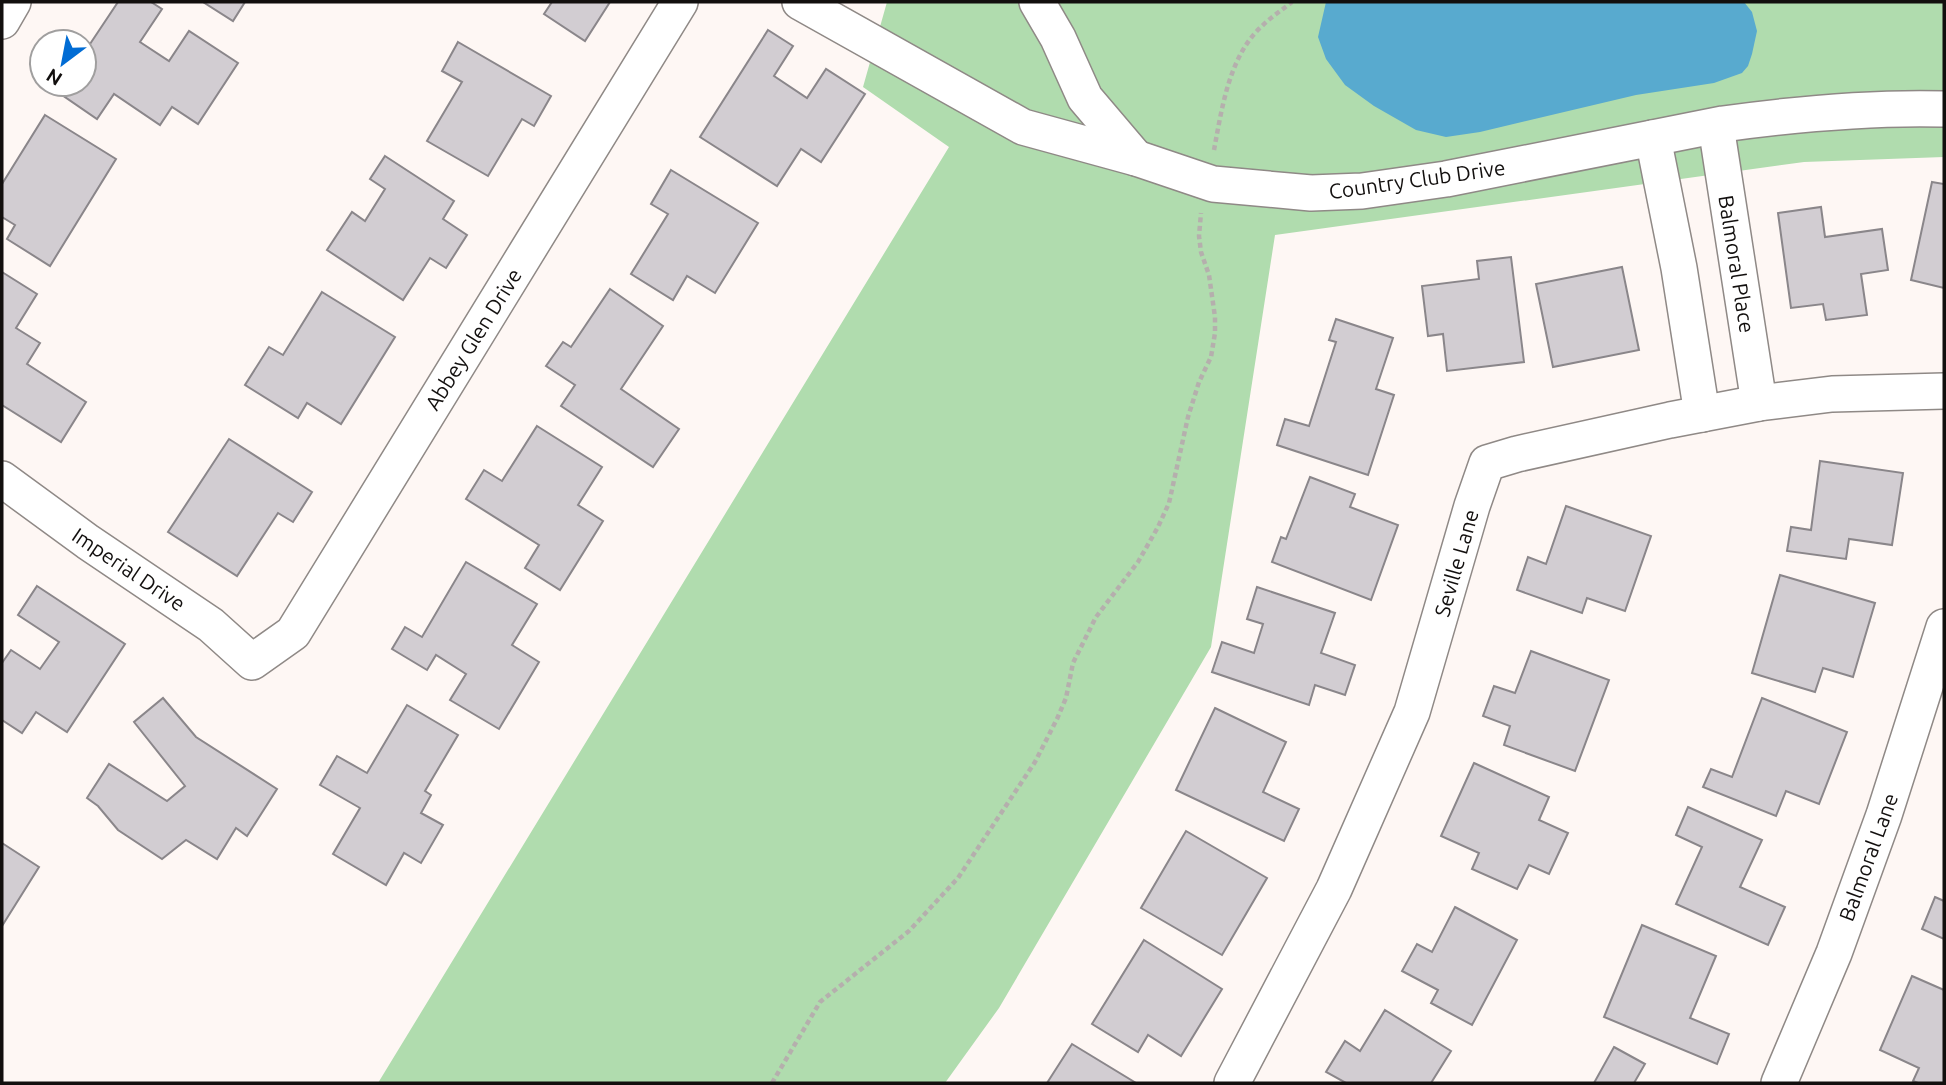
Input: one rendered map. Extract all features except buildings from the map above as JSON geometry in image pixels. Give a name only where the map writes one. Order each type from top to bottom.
[{"type":"street","points":[[2,21],[13,2]]},
{"type":"street","name":"Abbey Glen Drive","points":[[252,662],[293,633],[680,2]]},
{"type":"street","name":"Country Club Drive","points":[[800,2],[1023,127],[1136,158],[1204,182],[1311,193],[1362,191],[1446,179],[1762,119],[1843,112],[1944,109]]},
{"type":"street","points":[[1037,2],[1058,38],[1085,98],[1136,158]]},
{"type":"street","name":"Balmoral Place","points":[[1716,126],[1759,403]]},
{"type":"street","points":[[1653,138],[1679,268],[1702,414]]},
{"type":"street","name":"Seville Lane","points":[[1232,1083],[1334,889],[1412,712],[1487,463],[1517,454],[1759,403],[1832,394],[1944,391]]},
{"type":"street","name":"Imperial Drive","points":[[2,479],[88,542],[211,625],[252,662]]},
{"type":"street","name":"Balmoral Lane","points":[[1779,1083],[1834,953],[1884,815],[1944,627]]},
{"type":"path","points":[[772,1083],[820,1002],[909,931],[958,878],[1035,762],[1066,698],[1073,663],[1096,617],[1138,562],[1158,527],[1169,503],[1188,416],[1199,382],[1211,357],[1215,334],[1209,275],[1199,236],[1204,182],[1214,150],[1222,107],[1242,50],[1262,26],[1292,2]]},
{"type":"green space","points":[[887,2],[1944,2],[1944,157],[1804,162],[1275,235],[1211,647],[999,1008],[945,1083],[378,1083],[949,147],[863,87]]},
{"type":"water","points":[[1326,2],[1744,2],[1752,12],[1757,31],[1748,66],[1742,73],[1714,83],[1636,95],[1480,132],[1446,137],[1416,130],[1374,106],[1345,85],[1326,59],[1318,37]]}]
